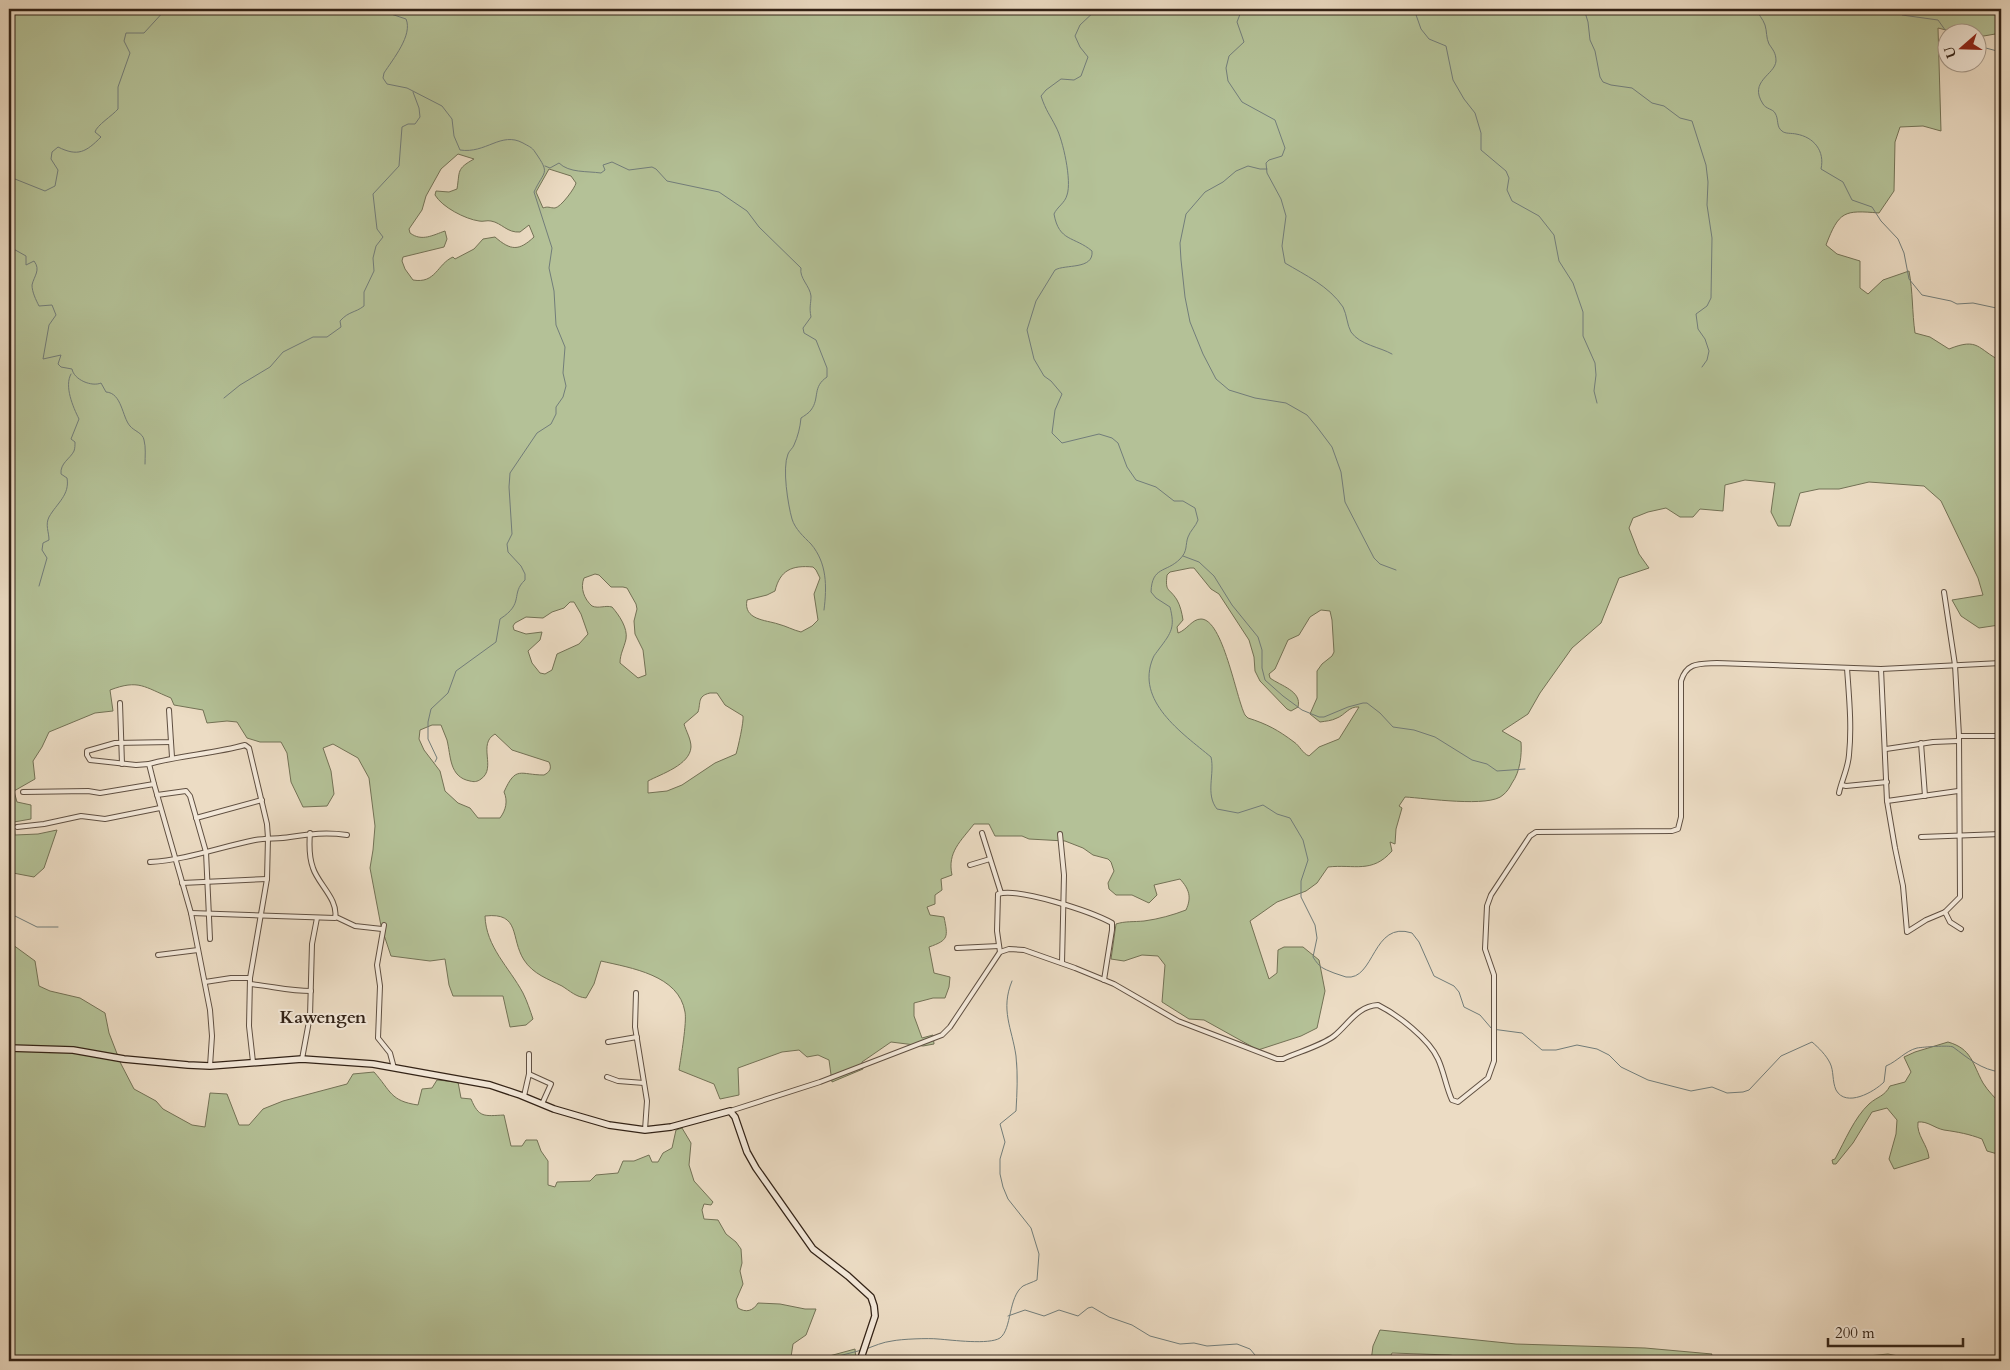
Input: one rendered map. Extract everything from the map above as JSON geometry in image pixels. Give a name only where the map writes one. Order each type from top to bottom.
[{"type":"main road","points":[[9,1048],[73,1050],[124,1059],[210,1066],[302,1059],[373,1064],[461,1078],[490,1085],[609,1125],[644,1130],[671,1127],[730,1111],[747,1152],[756,1168],[812,1249],[848,1276],[871,1297],[876,1316],[860,1361]]},
{"type":"street","points":[[1881,669],[1888,801],[1894,848],[1902,881],[1908,932],[1926,920],[1945,912],[1960,897],[1955,665],[1944,592]]},
{"type":"street","points":[[730,1111],[820,1082],[942,1034],[950,1027],[1000,952],[1009,949],[1024,950],[1104,980],[1178,1021],[1270,1058],[1280,1060],[1329,1039],[1356,1014],[1378,1005],[1408,1026],[1429,1045],[1438,1059],[1452,1100],[1456,1102],[1488,1078],[1494,1061],[1494,974],[1485,949],[1487,906],[1491,895],[1530,836],[1539,831],[1677,830],[1680,824],[1680,681],[1686,669],[1696,664],[1717,663],[1881,669],[2001,663]]},
{"type":"street","points":[[1839,793],[1849,756],[1850,719],[1847,668]]},
{"type":"street","points":[[120,703],[122,764]]},
{"type":"street","points":[[169,710],[172,757]]},
{"type":"street","points":[[1886,749],[1921,743],[2001,736]]},
{"type":"street","points":[[171,742],[122,742],[87,751],[87,755],[90,760],[136,766],[172,757],[211,754],[247,745],[249,748],[262,800],[268,838],[267,879],[250,978],[249,1026],[253,1062]]},
{"type":"street","points":[[1921,743],[1925,796]]},
{"type":"street","points":[[149,764],[191,913],[205,982],[212,1036],[210,1066]]},
{"type":"street","points":[[1842,785],[1887,782]]},
{"type":"street","points":[[23,792],[88,791],[100,794],[154,784]]},
{"type":"street","points":[[1888,801],[1958,790]]},
{"type":"street","points":[[157,795],[187,792],[190,796],[206,852],[210,939]]},
{"type":"street","points":[[196,818],[262,800]]},
{"type":"street","points":[[17,827],[44,824],[81,816],[105,819],[160,808]]},
{"type":"street","points":[[150,862],[175,859],[268,838],[328,832],[347,835]]},
{"type":"street","points":[[310,833],[313,868],[330,897],[336,917]]},
{"type":"street","points":[[982,833],[1001,893]]},
{"type":"street","points":[[1060,834],[1064,857],[1062,963]]},
{"type":"street","points":[[1921,837],[2001,834]]},
{"type":"street","points":[[970,865],[990,859]]},
{"type":"street","points":[[182,883],[267,879]]},
{"type":"street","points":[[1001,893],[1034,897],[1063,904],[1112,923],[1104,980]]},
{"type":"street","points":[[1000,952],[998,946],[998,896],[1001,893]]},
{"type":"street","points":[[1945,912],[1950,922],[1961,929]]},
{"type":"street","points":[[191,913],[317,918],[336,917],[354,926],[383,927],[377,965],[380,992],[378,1038],[392,1057],[394,1068]]},
{"type":"street","points":[[302,1059],[310,1016],[312,944],[317,918]]},
{"type":"street","points":[[956,948],[998,946]]},
{"type":"street","points":[[158,955],[198,950]]},
{"type":"street","points":[[205,982],[231,978],[250,978]]},
{"type":"street","points":[[250,984],[291,991],[311,991]]},
{"type":"street","points":[[636,993],[635,1027],[647,1101],[644,1130]]},
{"type":"street","points":[[608,1042],[637,1037]]},
{"type":"street","points":[[524,1096],[529,1074],[529,1054]]},
{"type":"street","points":[[529,1074],[551,1084],[542,1104]]},
{"type":"street","points":[[607,1077],[618,1081],[644,1083]]},
{"type":"green space","points":[[9,9],[2001,9],[2001,33],[1988,35],[1988,22],[1938,22],[1941,131],[1923,126],[1900,127],[1895,142],[1894,191],[1879,213],[1858,212],[1844,215],[1835,225],[1826,245],[1837,254],[1860,261],[1860,288],[1868,294],[1883,280],[1909,271],[1915,333],[1930,337],[1949,349],[1972,344],[2001,361],[2001,626],[1979,628],[1961,616],[1952,600],[1983,595],[1978,578],[1941,501],[1924,486],[1869,482],[1839,489],[1819,489],[1800,493],[1790,526],[1778,526],[1771,512],[1775,483],[1745,480],[1725,485],[1723,511],[1700,509],[1693,517],[1680,517],[1666,508],[1633,518],[1629,528],[1639,554],[1649,568],[1619,578],[1601,623],[1572,648],[1540,693],[1528,714],[1502,731],[1521,742],[1519,769],[1506,792],[1496,799],[1472,802],[1405,797],[1399,806],[1402,808],[1396,829],[1395,844],[1390,842],[1392,851],[1385,858],[1377,863],[1362,867],[1328,867],[1317,883],[1306,891],[1277,902],[1250,921],[1269,979],[1277,973],[1278,950],[1284,947],[1303,947],[1319,960],[1325,991],[1317,1028],[1301,1036],[1258,1050],[1204,1020],[1189,1019],[1162,1002],[1165,965],[1158,956],[1142,955],[1124,961],[1111,959],[1116,924],[1155,919],[1186,910],[1189,893],[1180,879],[1154,885],[1157,895],[1149,903],[1132,895],[1116,895],[1109,889],[1108,883],[1114,871],[1108,859],[1093,855],[1083,848],[1065,841],[1029,839],[1022,836],[995,836],[989,824],[974,824],[953,853],[952,875],[941,879],[942,890],[935,895],[935,904],[927,907],[930,915],[944,917],[946,929],[944,940],[929,947],[934,973],[950,977],[945,998],[933,998],[914,1003],[914,1016],[922,1038],[933,1035],[934,1044],[923,1046],[891,1042],[862,1062],[863,1069],[832,1082],[829,1060],[818,1055],[807,1057],[799,1050],[782,1052],[738,1068],[739,1095],[720,1099],[714,1084],[679,1070],[685,1031],[685,1012],[681,999],[674,989],[652,975],[601,961],[594,984],[586,998],[573,994],[562,986],[541,976],[528,965],[520,952],[513,928],[509,922],[504,918],[496,916],[485,916],[489,937],[523,993],[533,1019],[526,1025],[510,1027],[503,996],[453,996],[449,985],[445,959],[430,961],[391,956],[381,926],[370,868],[375,826],[369,778],[358,758],[333,744],[323,748],[331,771],[334,794],[327,806],[303,807],[291,782],[287,753],[281,742],[260,742],[247,738],[237,722],[207,723],[203,710],[174,705],[171,698],[135,685],[110,690],[113,711],[95,713],[49,732],[33,761],[35,779],[14,791],[17,802],[31,805],[31,819],[14,822],[15,835],[38,834],[57,830],[44,868],[34,877],[13,873],[9,876]],"holes":[[[458,154],[474,159],[464,165],[460,171],[457,189],[449,192],[436,191],[435,195],[438,199],[448,208],[473,220],[495,222],[515,232],[520,232],[529,225],[534,237],[524,245],[515,248],[506,245],[495,237],[483,239],[474,249],[455,259],[453,257],[448,260],[427,279],[413,280],[405,269],[402,261],[403,257],[444,247],[447,239],[445,231],[432,236],[419,237],[410,233],[409,229],[422,210],[426,196],[441,169]],[[549,169],[571,176],[576,183],[564,201],[555,208],[543,208],[536,192]],[[813,567],[820,578],[814,594],[818,620],[812,626],[801,632],[756,618],[748,612],[747,600],[775,591],[780,578],[788,570]],[[1194,568],[1211,589],[1219,594],[1249,640],[1254,657],[1255,671],[1260,681],[1291,711],[1298,707],[1297,697],[1290,689],[1270,678],[1269,674],[1275,669],[1288,640],[1299,635],[1310,617],[1321,610],[1330,611],[1334,652],[1317,671],[1317,698],[1310,714],[1320,722],[1333,720],[1350,709],[1359,707],[1339,739],[1319,747],[1309,756],[1277,731],[1248,718],[1241,706],[1222,645],[1209,622],[1198,619],[1178,633],[1177,627],[1183,620],[1183,617],[1178,602],[1167,587],[1167,575],[1170,572]],[[595,574],[599,575],[611,587],[627,588],[636,604],[635,634],[643,650],[646,675],[638,678],[620,663],[626,639],[626,630],[612,607],[595,607],[589,603],[582,586],[584,578]],[[570,602],[574,602],[581,614],[588,634],[579,644],[557,654],[552,670],[545,674],[540,673],[532,663],[528,651],[540,640],[542,632],[526,634],[514,630],[513,626],[526,617],[543,618],[552,612],[564,608]],[[717,693],[725,705],[743,716],[736,754],[715,763],[682,785],[667,791],[648,793],[648,781],[674,768],[686,759],[691,744],[684,724],[698,712],[700,700],[706,694]],[[432,725],[441,725],[447,740],[452,765],[463,779],[476,782],[485,774],[488,763],[487,744],[495,734],[512,750],[549,762],[550,768],[544,775],[524,773],[516,775],[512,778],[504,792],[506,805],[500,818],[478,818],[470,808],[458,803],[445,791],[440,771],[424,750],[419,739],[420,730]]]},
{"type":"green space","points":[[9,942],[35,961],[39,986],[50,991],[80,998],[105,1013],[109,1033],[121,1064],[134,1089],[156,1101],[163,1109],[192,1125],[205,1127],[210,1093],[227,1094],[239,1125],[249,1125],[263,1109],[283,1101],[347,1084],[353,1074],[374,1072],[396,1098],[418,1105],[422,1089],[432,1088],[437,1080],[458,1082],[461,1098],[471,1099],[480,1113],[504,1115],[511,1146],[522,1146],[526,1140],[537,1140],[541,1151],[548,1161],[548,1185],[555,1187],[557,1182],[590,1181],[596,1175],[618,1173],[623,1161],[634,1161],[649,1155],[652,1162],[658,1162],[663,1153],[672,1148],[676,1130],[682,1128],[691,1143],[689,1165],[694,1181],[713,1202],[711,1205],[704,1204],[702,1210],[704,1219],[718,1220],[726,1234],[741,1249],[742,1263],[740,1271],[743,1284],[736,1300],[738,1308],[749,1310],[758,1303],[816,1309],[806,1335],[793,1344],[791,1357],[798,1361],[9,1361]]},
{"type":"green space","points":[[1948,1042],[1967,1053],[1985,1086],[2001,1104],[2001,1155],[1987,1151],[1982,1139],[1918,1122],[1919,1131],[1929,1158],[1894,1169],[1889,1159],[1896,1134],[1897,1120],[1887,1108],[1872,1112],[1853,1143],[1836,1164],[1833,1164],[1832,1160],[1835,1159],[1854,1123],[1864,1110],[1890,1086],[1905,1082],[1911,1072],[1904,1057]]},
{"type":"green space","points":[[1380,1330],[1516,1344],[1645,1348],[1712,1354],[1709,1361],[1493,1361],[1449,1355],[1392,1353],[1388,1361],[1371,1361],[1373,1346]]},
{"type":"green space","points":[[855,1349],[856,1361],[811,1361]]},
{"type":"green space","points":[[1888,1354],[1914,1359],[1968,1361],[1858,1361],[1858,1357]]},
{"type":"waterway","points":[[9,193],[13,191],[13,181],[15,179],[45,191],[55,186],[58,170],[51,159],[52,152],[58,147],[71,152],[81,151],[91,146],[101,137],[95,132],[96,129],[118,109],[118,87],[130,53],[124,41],[126,33],[144,33],[166,9]]},
{"type":"waterway","points":[[376,9],[406,19],[407,25],[407,32],[401,47],[384,73],[383,78],[387,84],[407,88],[442,106],[452,119],[454,136],[460,150],[478,149],[500,141],[515,140],[534,150],[540,159],[544,172],[534,192],[552,248],[549,268],[554,291],[556,325],[565,347],[563,373],[566,386],[563,397],[556,407],[556,414],[551,424],[537,433],[510,473],[512,534],[507,544],[508,552],[521,566],[525,574],[525,580],[518,590],[512,608],[500,619],[496,642],[456,671],[448,693],[431,709],[428,722],[428,739],[437,758],[435,762]]},
{"type":"waterway","points":[[1097,9],[1080,25],[1075,36],[1080,47],[1088,57],[1081,76],[1074,80],[1061,79],[1041,96],[1059,133],[1068,171],[1067,195],[1054,214],[1056,223],[1063,234],[1092,251],[1091,257],[1084,264],[1055,270],[1036,301],[1027,330],[1034,359],[1044,376],[1062,394],[1055,410],[1052,433],[1062,443],[1099,434],[1112,438],[1118,443],[1127,467],[1136,480],[1156,487],[1174,501],[1183,501],[1195,508],[1198,520],[1188,537],[1184,553],[1175,563],[1157,574],[1152,584],[1151,592],[1156,598],[1170,607],[1172,625],[1167,638],[1153,658],[1149,674],[1150,688],[1164,715],[1211,757],[1211,790],[1213,803],[1217,809],[1238,813],[1263,805],[1277,814],[1290,818],[1303,840],[1308,860],[1301,881],[1301,897],[1315,925],[1317,938],[1313,957],[1320,966],[1344,977],[1356,976],[1363,970],[1381,942],[1389,935],[1399,931],[1412,933],[1419,942],[1434,976],[1454,986],[1459,992],[1464,1007],[1480,1015],[1492,1029],[1522,1033],[1542,1050],[1556,1050],[1577,1045],[1597,1049],[1609,1055],[1621,1067],[1648,1080],[1691,1091],[1712,1087],[1727,1093],[1749,1090],[1781,1056],[1812,1042],[1830,1063],[1836,1090],[1846,1098],[1853,1098],[1874,1090],[1884,1082],[1886,1066],[1917,1048],[1951,1046],[1981,1066],[2001,1072]]},
{"type":"waterway","points":[[1242,9],[1237,22],[1244,42],[1229,56],[1226,68],[1228,81],[1242,102],[1275,120],[1285,148],[1282,156],[1269,160],[1266,163],[1267,173],[1281,199],[1286,216],[1282,246],[1285,263],[1331,293],[1343,307],[1351,332],[1355,336],[1365,343],[1392,354]]},
{"type":"waterway","points":[[1414,9],[1421,29],[1429,39],[1446,46],[1453,80],[1475,113],[1481,133],[1481,150],[1506,171],[1509,178],[1507,190],[1512,201],[1539,216],[1554,235],[1559,261],[1573,283],[1583,312],[1583,336],[1595,363],[1594,391],[1597,403]]},
{"type":"waterway","points":[[1584,9],[1590,40],[1595,51],[1600,77],[1603,82],[1632,88],[1652,103],[1664,106],[1680,118],[1692,121],[1706,165],[1708,182],[1707,205],[1712,238],[1711,298],[1707,306],[1696,314],[1698,329],[1705,339],[1709,351],[1707,360],[1702,367]]},
{"type":"waterway","points":[[1756,9],[1765,25],[1768,42],[1775,54],[1776,61],[1775,66],[1760,84],[1759,96],[1764,106],[1775,113],[1780,129],[1785,133],[1802,136],[1813,142],[1820,151],[1821,169],[1843,182],[1852,200],[1872,207],[1881,221],[1898,239],[1904,253],[1909,279],[1922,295],[1957,304],[1973,303],[2001,309]]},
{"type":"waterway","points":[[1897,9],[1902,15],[1938,20],[1939,22]]},
{"type":"waterway","points":[[1988,49],[2001,52]]},
{"type":"waterway","points":[[224,398],[240,385],[270,367],[283,352],[313,337],[327,337],[341,327],[340,321],[343,318],[364,306],[364,292],[374,271],[373,258],[376,246],[383,237],[377,229],[373,194],[399,166],[402,127],[408,124],[415,124],[420,117],[413,92]]},
{"type":"waterway","points":[[545,166],[550,168],[559,163],[573,170],[601,173],[605,170],[603,165],[612,162],[629,170],[652,167],[667,181],[719,192],[747,211],[759,227],[801,268],[811,296],[811,317],[803,328],[804,333],[816,340],[827,368],[827,377],[819,385],[814,406],[801,418],[797,438],[786,460],[786,486],[793,523],[816,551],[823,567],[825,575],[824,610]]},
{"type":"waterway","points":[[1267,169],[1248,166],[1236,171],[1223,182],[1205,192],[1186,214],[1180,243],[1185,297],[1190,322],[1216,379],[1229,390],[1255,398],[1286,403],[1307,415],[1317,427],[1332,447],[1341,472],[1345,502],[1374,558],[1380,564],[1396,570]]},
{"type":"waterway","points":[[9,209],[12,215],[9,218]]},
{"type":"waterway","points":[[9,233],[12,239],[10,247],[26,256],[26,265],[34,261],[36,264],[37,270],[32,288],[39,306],[52,305],[56,315],[49,325],[43,359],[61,355],[58,364],[61,367],[72,369],[73,373],[84,382],[101,383],[106,392],[115,396],[119,401],[127,422],[143,438],[145,464]]},
{"type":"waterway","points":[[39,586],[47,558],[42,550],[43,543],[49,540],[48,520],[67,489],[67,478],[61,474],[61,470],[75,448],[75,442],[71,439],[79,419],[69,390],[68,384],[71,374]]},
{"type":"waterway","points":[[1183,556],[1199,562],[1214,576],[1232,605],[1258,637],[1262,650],[1262,668],[1265,680],[1302,710],[1319,717],[1324,717],[1348,707],[1367,703],[1393,727],[1414,730],[1435,737],[1472,760],[1487,764],[1497,771],[1525,769]]},
{"type":"waterway","points":[[9,913],[37,927],[58,927]]},
{"type":"waterway","points":[[866,1349],[885,1342],[902,1340],[934,1339],[979,1342],[1000,1338],[1007,1328],[1012,1305],[1018,1291],[1023,1286],[1037,1280],[1039,1254],[1031,1228],[1008,1199],[1000,1174],[1000,1159],[1005,1142],[1000,1124],[1016,1111],[1016,1056],[1007,1010],[1007,1001],[1012,981]]},
{"type":"waterway","points":[[1008,1316],[1025,1310],[1044,1316],[1059,1310],[1078,1316],[1092,1307],[1109,1317],[1132,1325],[1150,1336],[1180,1344],[1194,1343],[1207,1346],[1237,1344],[1250,1349],[1255,1355],[1256,1361]]},
{"type":"waterway","points":[[819,1361],[862,1350]]},
{"type":"district","name":"Kawengen","points":[[323,1017]]}]
